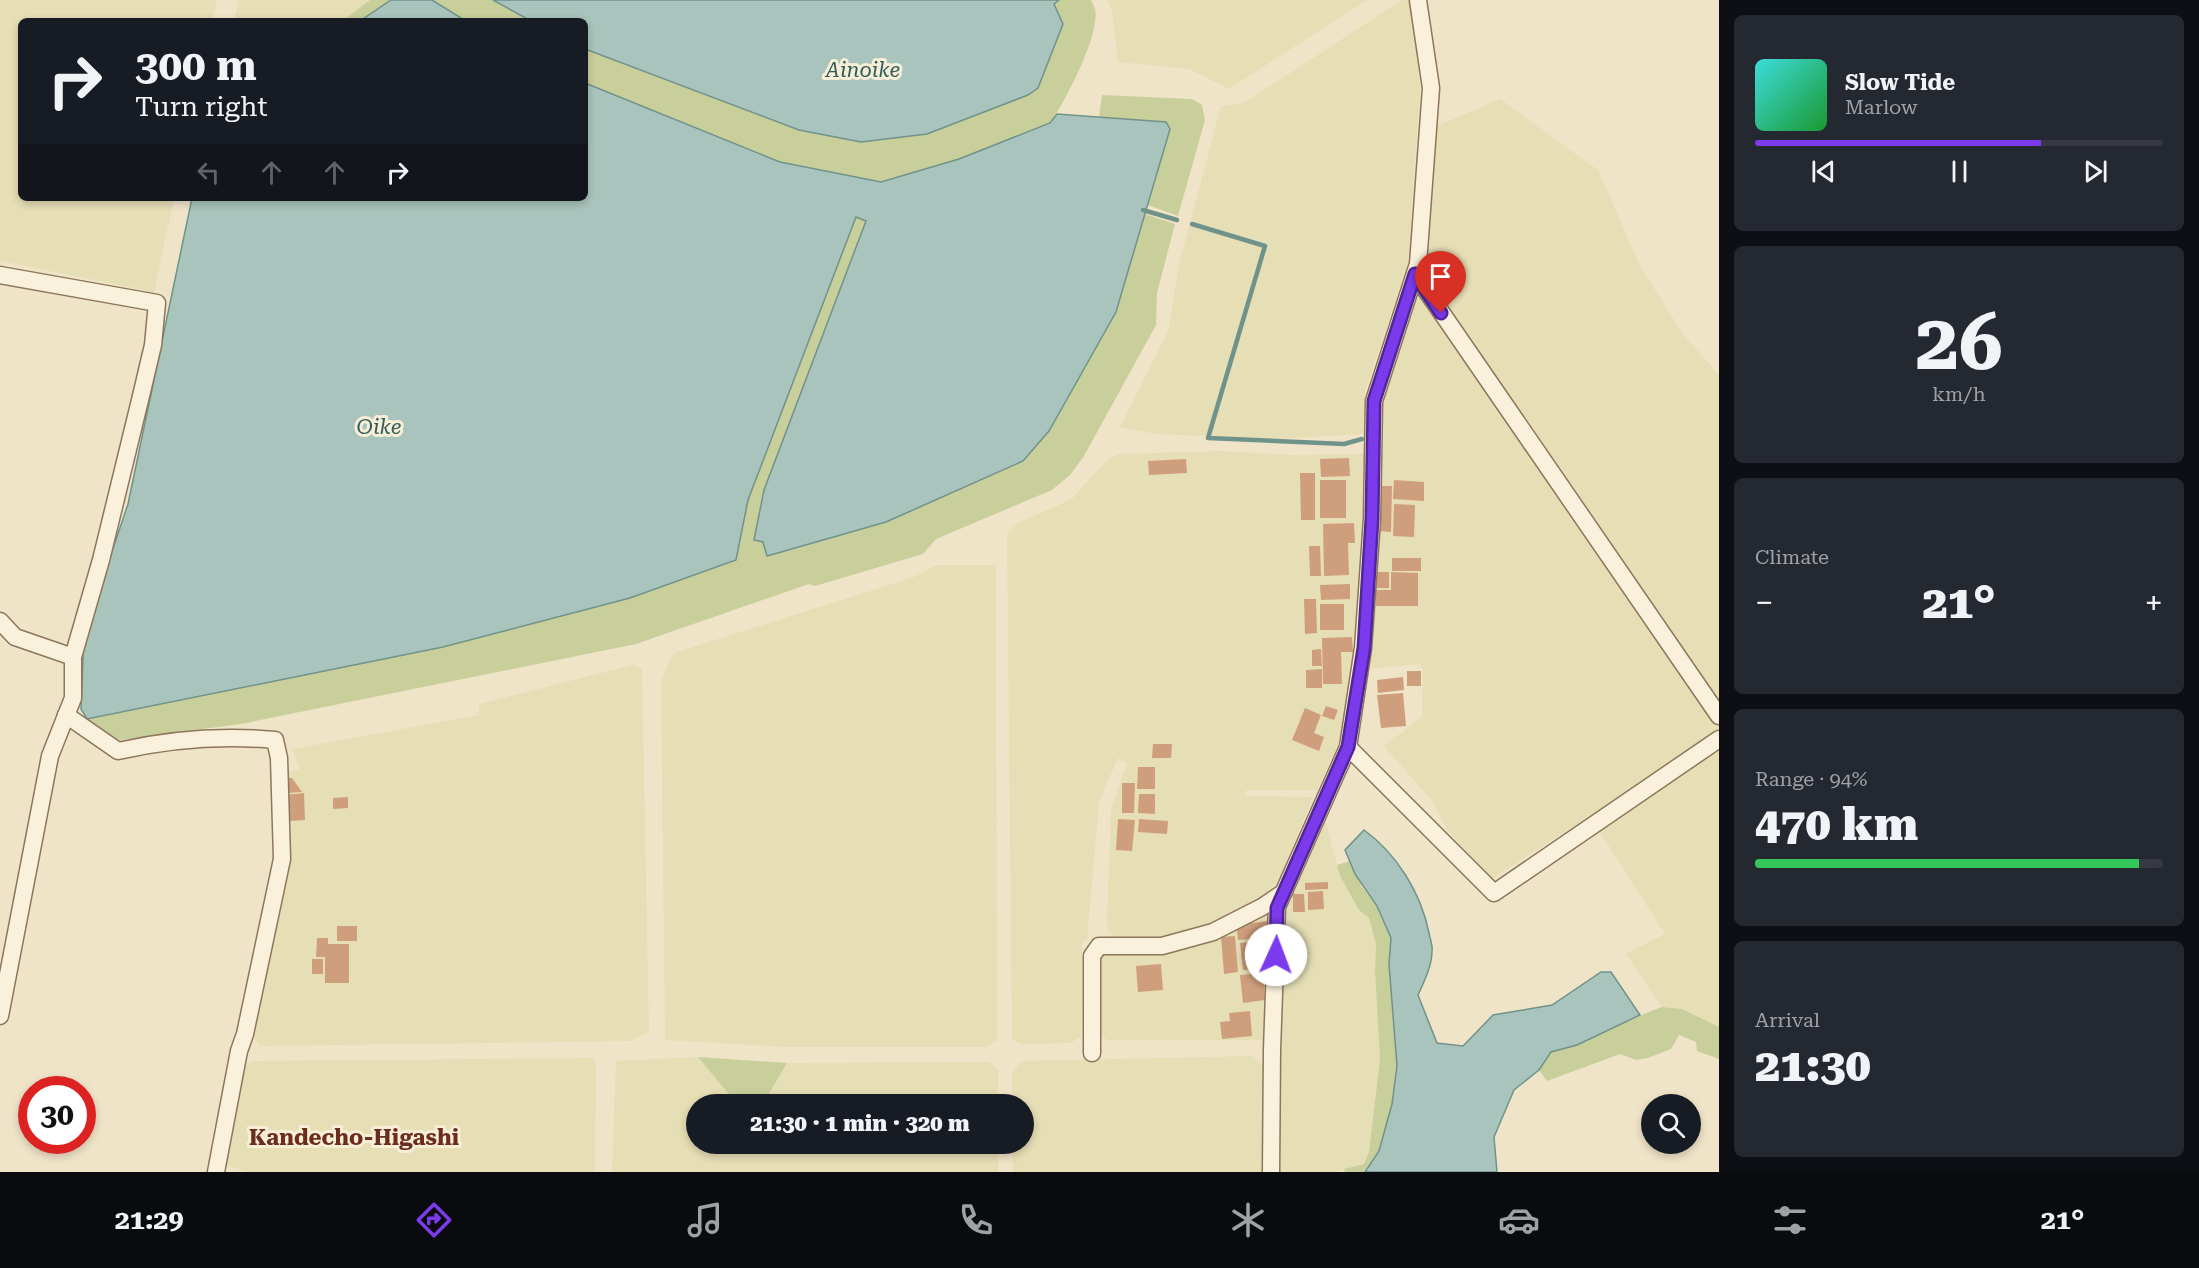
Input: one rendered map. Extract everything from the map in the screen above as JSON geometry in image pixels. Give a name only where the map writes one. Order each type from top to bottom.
[{"type":"street","points":[[1271,1172],[1277,908],[1348,747],[1364,648],[1372,519],[1374,401],[1418,264],[1431,88],[1418,0]]},
{"type":"street","points":[[0,274],[157,303],[153,345],[141,396],[101,560],[73,657],[73,698],[50,756],[0,1016]]},
{"type":"street","points":[[1415,274],[1719,717]]},
{"type":"street","points":[[0,621],[15,637],[73,657]]},
{"type":"street","points":[[66,715],[118,751],[171,741],[238,736],[275,740],[279,758],[282,860],[245,1034],[239,1051],[216,1172]]},
{"type":"street","points":[[1348,747],[1494,893],[1719,739]]},
{"type":"street","points":[[1092,1053],[1092,956],[1099,945],[1162,946],[1213,933],[1262,907],[1284,892]]},
{"type":"shaded area","points":[[0,0],[217,0],[213,18],[18,18],[18,201],[173,201],[154,292],[0,261]]},
{"type":"shaded area","points":[[239,0],[370,0],[346,18],[235,18]]},
{"type":"shaded area","points":[[1107,0],[1367,0],[1229,89],[1189,69],[1118,62],[1112,10]]},
{"type":"shaded area","points":[[1402,0],[1411,0],[1420,91],[1408,264],[1364,394],[1365,434],[1273,439],[1156,434],[1120,427],[1169,329],[1178,269],[1221,106],[1244,103]]},
{"type":"shaded area","points":[[1500,99],[1598,170],[1640,266],[1682,333],[1719,375],[1719,1027],[1682,1009],[1662,1007],[1626,954],[1665,934],[1588,817],[1492,879],[1447,830],[1434,803],[1384,746],[1422,717],[1423,669],[1420,664],[1367,669],[1381,403],[1415,274],[1435,127]]},
{"type":"shaded area","points":[[1221,451],[1291,455],[1367,454],[1364,586],[1348,725],[1317,790],[1247,790],[1244,796],[1313,797],[1280,877],[1268,893],[1241,910],[1203,928],[1153,941],[1118,940],[1108,932],[1111,810],[1127,763],[1118,758],[1099,802],[1087,939],[1082,943],[1081,1036],[1071,1043],[1021,1044],[1012,1039],[1007,534],[1018,523],[1072,499],[1101,466],[1117,454]]},
{"type":"shaded area","points":[[936,565],[996,565],[997,1040],[987,1047],[786,1047],[665,1040],[661,680],[674,653],[914,577]]},
{"type":"shaded area","points":[[633,665],[642,669],[649,1032],[631,1041],[260,1046],[253,1036],[289,862],[282,773],[300,770],[292,749],[479,715],[479,704]]},
{"type":"shaded area","points":[[1323,812],[1340,876],[1359,910],[1369,918],[1376,944],[1375,971],[1380,1059],[1369,1152],[1364,1164],[1334,1172],[1277,1172],[1282,907]]},
{"type":"shaded area","points":[[1272,914],[1267,1040],[1107,1040],[1098,1032],[1099,952],[1172,951],[1214,941],[1245,921]]},
{"type":"shaded area","points":[[1252,1056],[1266,1068],[1263,1172],[1013,1172],[1012,1154],[1034,1154],[1034,1094],[1012,1094],[1012,1072],[1022,1061]]},
{"type":"shaded area","points":[[698,1057],[729,1094],[686,1094],[686,1154],[998,1154],[998,1172],[612,1172],[616,1061]]},
{"type":"shaded area","points":[[592,1058],[596,1063],[595,1172],[247,1172],[224,1164],[244,1067],[253,1061]]},
{"type":"shaded area","points":[[989,1062],[998,1069],[998,1094],[769,1094],[787,1063]]},
{"type":"green space","points":[[370,0],[391,0],[364,18],[346,18]]},
{"type":"green space","points":[[432,0],[493,0],[526,18],[461,18]]},
{"type":"green space","points":[[1059,0],[1091,0],[1095,8],[1095,20],[1093,34],[1080,67],[1050,123],[959,159],[881,182],[780,162],[588,84],[588,50],[799,130],[927,134],[1028,95],[1038,88],[1054,4]]},
{"type":"green space","points":[[1102,95],[1192,99],[1202,105],[1205,120],[1178,216],[1148,205],[1170,129],[1099,117]]},
{"type":"green space","points":[[1145,214],[1175,224],[1157,293],[1156,325],[1084,456],[1070,475],[1052,490],[936,539],[923,554],[815,586],[809,584],[636,644],[241,724],[121,740],[102,735],[87,719],[443,647],[630,598],[736,560],[748,500],[856,217],[867,221],[764,490],[763,542],[767,556],[1023,461],[1049,431],[1116,312]]},
{"type":"green space","points":[[1350,861],[1362,887],[1377,906],[1391,938],[1389,964],[1397,1066],[1392,1104],[1379,1151],[1365,1172],[1345,1172],[1344,1169],[1364,1164],[1369,1152],[1380,1059],[1375,971],[1376,944],[1369,918],[1359,910],[1340,876],[1337,865]]},
{"type":"green space","points":[[1662,1007],[1682,1009],[1719,1027],[1719,1059],[1697,1051],[1696,1042],[1679,1035],[1671,1049],[1648,1058],[1636,1060],[1620,1054],[1547,1081],[1539,1070],[1550,1052],[1579,1043]]},
{"type":"green space","points":[[698,1057],[787,1063],[769,1094],[729,1094]]},
{"type":"water","points":[[391,0],[432,0],[461,18],[364,18]]},
{"type":"water","name":"Ainoike","points":[[493,0],[1059,0],[1054,4],[1063,24],[1038,88],[1028,95],[927,134],[861,142],[799,130],[588,50],[588,18],[526,18]]},
{"type":"water","name":"Oike","points":[[588,84],[780,162],[881,182],[959,159],[1050,123],[1057,114],[1166,122],[1170,129],[1116,312],[1049,431],[1023,461],[886,522],[767,556],[763,542],[754,540],[764,490],[866,221],[856,217],[748,500],[736,560],[630,598],[443,647],[87,719],[81,709],[84,634],[128,504],[191,201],[588,201]]},
{"type":"water","points":[[1364,830],[1397,863],[1420,903],[1432,945],[1432,957],[1418,995],[1437,1043],[1463,1046],[1493,1015],[1552,1005],[1601,972],[1611,972],[1640,1015],[1577,1045],[1551,1052],[1539,1070],[1514,1090],[1494,1137],[1497,1172],[1365,1172],[1379,1151],[1392,1104],[1397,1066],[1389,964],[1391,938],[1377,906],[1355,874],[1345,850]]},
{"type":"building","points":[[1349,458],[1350,476],[1321,477],[1320,459]]},
{"type":"building","points":[[1186,459],[1187,473],[1149,475],[1148,461]]},
{"type":"building","points":[[1300,473],[1315,473],[1315,520],[1301,520]]},
{"type":"building","points":[[1320,480],[1346,480],[1346,518],[1320,518]]},
{"type":"building","points":[[1394,480],[1424,482],[1424,501],[1393,499]]},
{"type":"building","points":[[1381,486],[1392,486],[1391,532],[1379,531]]},
{"type":"building","points":[[1394,504],[1415,505],[1414,537],[1393,536]]},
{"type":"building","points":[[1354,523],[1355,543],[1348,543],[1349,575],[1324,576],[1323,524]]},
{"type":"building","points":[[1309,546],[1320,546],[1321,576],[1310,576]]},
{"type":"building","points":[[1392,558],[1421,558],[1421,571],[1392,571]]},
{"type":"building","points":[[1377,572],[1389,572],[1389,588],[1376,588]]},
{"type":"building","points":[[1391,572],[1418,573],[1418,606],[1376,606],[1376,590],[1391,590]]},
{"type":"building","points":[[1350,584],[1350,599],[1321,600],[1320,585]]},
{"type":"building","points":[[1304,599],[1316,599],[1317,633],[1305,634]]},
{"type":"building","points":[[1320,604],[1344,604],[1344,630],[1320,630]]},
{"type":"building","points":[[1352,637],[1353,652],[1341,652],[1342,684],[1323,684],[1322,638]]},
{"type":"building","points":[[1321,649],[1322,666],[1312,666],[1312,650]]},
{"type":"building","points":[[1322,669],[1322,688],[1306,688],[1306,670]]},
{"type":"building","points":[[1407,671],[1421,671],[1421,686],[1407,686]]},
{"type":"building","points":[[1403,677],[1404,690],[1378,693],[1377,680]]},
{"type":"building","points":[[1403,693],[1406,726],[1381,728],[1377,695]]},
{"type":"building","points":[[1326,706],[1338,710],[1334,720],[1322,716]]},
{"type":"building","points":[[1305,708],[1321,715],[1314,733],[1324,737],[1319,751],[1292,740]]},
{"type":"building","points":[[1153,744],[1172,744],[1171,758],[1152,758]]},
{"type":"building","points":[[1138,767],[1155,767],[1155,789],[1137,789]]},
{"type":"building","points":[[285,778],[292,778],[302,792],[286,793]]},
{"type":"building","points":[[1122,783],[1135,783],[1134,813],[1122,813]]},
{"type":"building","points":[[304,793],[305,820],[287,821],[285,795]]},
{"type":"building","points":[[1139,794],[1155,794],[1155,814],[1138,813]]},
{"type":"building","points":[[348,797],[348,808],[333,809],[333,798]]},
{"type":"building","points":[[1118,819],[1135,820],[1132,851],[1116,850]]},
{"type":"building","points":[[1139,819],[1168,821],[1167,834],[1138,832]]},
{"type":"building","points":[[1328,882],[1328,889],[1305,890],[1305,883]]},
{"type":"building","points":[[1323,891],[1324,909],[1308,910],[1308,892]]},
{"type":"building","points":[[1293,894],[1304,894],[1305,912],[1293,912]]},
{"type":"building","points":[[1268,921],[1269,937],[1238,940],[1237,930],[1244,924]]},
{"type":"building","points":[[337,926],[357,926],[357,941],[337,941]]},
{"type":"building","points":[[1235,936],[1238,972],[1224,974],[1221,937]]},
{"type":"building","points":[[317,938],[328,938],[328,944],[349,944],[349,983],[325,983],[325,957],[316,957]]},
{"type":"building","points":[[1262,941],[1264,968],[1243,970],[1240,943]]},
{"type":"building","points":[[312,959],[323,959],[323,974],[312,974]]},
{"type":"building","points":[[1161,964],[1163,990],[1138,992],[1136,966]]},
{"type":"building","points":[[1263,973],[1265,1000],[1243,1003],[1240,975]]},
{"type":"building","points":[[1250,1011],[1252,1036],[1222,1039],[1220,1022],[1230,1021],[1229,1013]]},
{"type":"waterway","points":[[1143,210],[1177,220]]},
{"type":"waterway","points":[[1192,224],[1265,246],[1208,438],[1344,444],[1362,439]]},
{"type":"district","name":"Kandecho-Higashi","points":[[354,1137]]},
{"type":"route","points":[[1276,955],[1277,908],[1348,747],[1364,648],[1372,519],[1374,401],[1415,274],[1441,313]]}]
